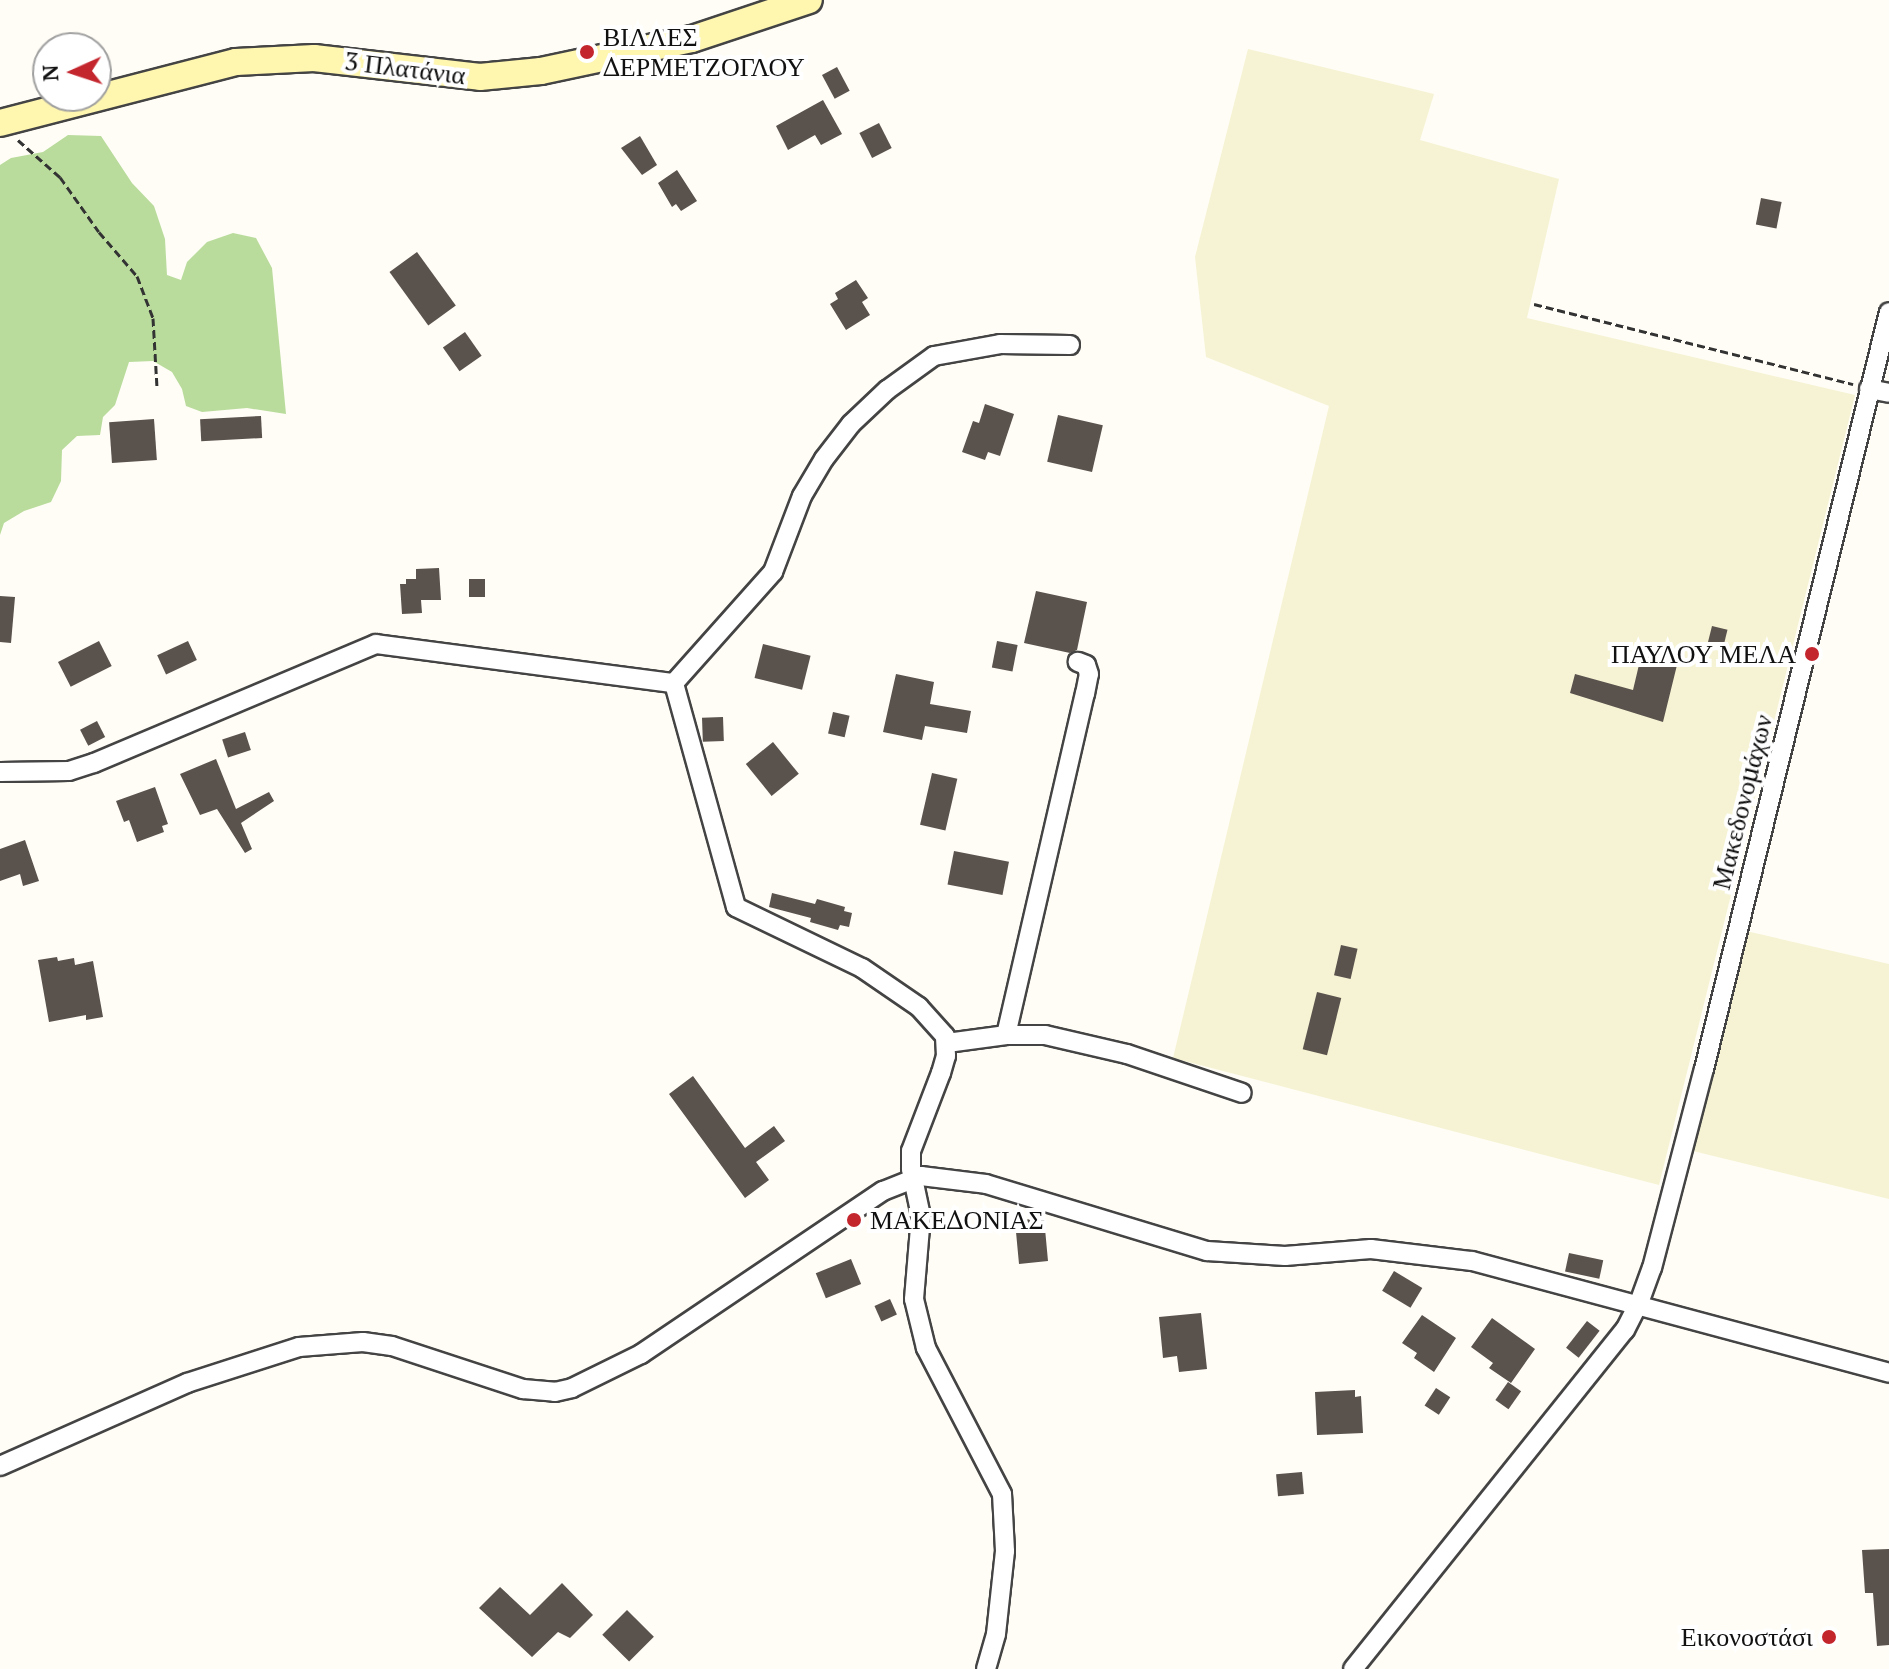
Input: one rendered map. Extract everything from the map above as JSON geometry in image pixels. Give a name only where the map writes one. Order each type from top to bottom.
[{"type":"street","name":"3 Πλατάνια","points":[[1,122],[236,62],[328,59],[480,77],[541,71],[680,43],[809,0]]},
{"type":"street","name":"Μακεδονομάχων","points":[[1353,1669],[1625,1330],[1639,1303],[1652,1268],[1704,1069],[1889,312]]},
{"type":"street","points":[[674,683],[773,572],[802,496],[824,459],[851,424],[887,390],[934,356],[1000,344],[1070,345]]},
{"type":"street","points":[[1869,389],[1889,393]]},
{"type":"street","points":[[0,772],[78,769],[376,644],[674,683]]},
{"type":"street","points":[[1006,1035],[1089,674],[1086,665],[1078,662]]},
{"type":"street","points":[[674,683],[736,907],[862,968],[931,1017],[947,1043],[941,1073],[911,1151],[912,1178],[921,1216],[914,1299],[920,1333],[934,1366],[997,1478],[1005,1508],[1002,1583],[993,1650],[986,1669]]},
{"type":"street","points":[[947,1043],[1037,1034],[1078,1042],[1193,1075],[1242,1093]]},
{"type":"street","points":[[0,1466],[187,1383],[299,1347],[363,1342],[392,1346],[523,1389],[555,1392],[572,1388],[641,1354],[861,1205],[912,1178],[944,1177],[986,1184],[1207,1251],[1285,1256],[1371,1249],[1449,1256],[1639,1303],[1889,1373]]},
{"type":"path","points":[[1,122],[60,177],[91,223],[137,276],[153,318],[157,387]]},
{"type":"path","points":[[1534,304],[1869,389]]},
{"type":"shaded area","points":[[1248,49],[1434,94],[1420,140],[1559,179],[1527,318],[1855,395],[1659,1185],[1173,1058],[1329,406],[1206,357],[1195,257]]},
{"type":"shaded area","points":[[1746,931],[1889,964],[1889,1199],[1693,1151]]},
{"type":"green space","points":[[68,135],[101,136],[132,183],[154,206],[165,239],[167,275],[181,280],[187,262],[207,242],[233,233],[256,238],[272,268],[286,414],[247,408],[202,412],[186,406],[182,389],[172,372],[153,361],[129,362],[115,405],[103,417],[100,435],[77,436],[62,450],[61,481],[51,502],[24,511],[4,523],[0,535],[0,165],[11,158],[43,152]]},
{"type":"building","points":[[837,67],[850,91],[835,99],[822,75]]},
{"type":"building","points":[[823,100],[842,134],[821,145],[815,135],[788,150],[776,126]]},
{"type":"building","points":[[879,123],[892,148],[872,158],[859,133]]},
{"type":"building","points":[[640,136],[657,165],[642,175],[621,148]]},
{"type":"building","points":[[677,170],[697,201],[681,211],[676,204],[672,207],[658,183]]},
{"type":"building","points":[[1761,198],[1782,202],[1776,229],[1756,225]]},
{"type":"building","points":[[417,252],[456,305],[428,325],[389,272]]},
{"type":"building","points":[[856,280],[868,298],[862,302],[870,315],[846,330],[830,304],[838,299],[835,293]]},
{"type":"building","points":[[465,332],[482,356],[460,371],[443,347]]},
{"type":"building","points":[[985,404],[1014,414],[1000,456],[988,452],[985,460],[962,452],[973,421],[979,423]]},
{"type":"building","points":[[1058,415],[1103,425],[1092,472],[1047,462]]},
{"type":"building","points":[[261,416],[262,438],[201,441],[200,419]]},
{"type":"building","points":[[154,419],[157,460],[112,463],[109,422]]},
{"type":"building","points":[[439,568],[441,600],[421,600],[422,613],[402,614],[400,584],[406,584],[406,579],[416,579],[416,569]]},
{"type":"building","points":[[469,579],[485,579],[485,597],[469,597]]},
{"type":"building","points":[[1036,591],[1087,602],[1077,650],[1070,653],[1024,643]]},
{"type":"building","points":[[0,596],[15,597],[11,643],[0,642]]},
{"type":"building","points":[[1712,626],[1728,630],[1723,647],[1708,643]]},
{"type":"building","points":[[99,641],[112,666],[71,687],[58,662]]},
{"type":"building","points":[[188,641],[197,660],[166,674],[157,655]]},
{"type":"building","points":[[997,641],[1018,645],[1012,672],[992,668]]},
{"type":"building","points":[[763,644],[811,656],[802,690],[755,678]]},
{"type":"building","points":[[1642,652],[1678,661],[1663,722],[1570,693],[1575,674],[1633,690]]},
{"type":"building","points":[[896,674],[934,682],[930,704],[971,711],[967,733],[925,726],[922,740],[883,732]]},
{"type":"building","points":[[833,712],[850,716],[845,737],[828,733]]},
{"type":"building","points":[[723,717],[724,741],[703,742],[702,718]]},
{"type":"building","points":[[97,721],[105,737],[88,746],[80,730]]},
{"type":"building","points":[[245,732],[251,750],[228,757],[222,739]]},
{"type":"building","points":[[773,742],[799,774],[772,796],[746,764]]},
{"type":"building","points":[[216,759],[236,809],[269,792],[274,801],[241,823],[252,849],[245,853],[217,809],[200,815],[180,774]]},
{"type":"building","points":[[932,773],[957,779],[945,830],[920,825]]},
{"type":"building","points":[[155,787],[168,824],[162,826],[164,832],[137,842],[129,820],[124,822],[116,801]]},
{"type":"building","points":[[25,840],[39,881],[23,886],[20,874],[0,881],[0,849]]},
{"type":"building","points":[[954,851],[1009,862],[1002,895],[948,884]]},
{"type":"building","points":[[772,893],[815,904],[817,899],[845,907],[844,911],[852,913],[849,927],[840,925],[838,930],[810,922],[811,918],[769,907]]},
{"type":"building","points":[[1341,945],[1358,949],[1351,979],[1334,975]]},
{"type":"building","points":[[57,957],[58,961],[74,958],[75,965],[93,961],[103,1017],[86,1020],[86,1015],[49,1022],[38,960]]},
{"type":"building","points":[[1317,992],[1341,998],[1327,1055],[1303,1049]]},
{"type":"building","points":[[693,1076],[745,1148],[774,1126],[785,1141],[756,1162],[769,1180],[745,1198],[669,1094]]},
{"type":"building","points":[[1044,1218],[1048,1261],[1019,1264],[1016,1232],[1024,1231],[1022,1220]]},
{"type":"building","points":[[1569,1253],[1603,1260],[1599,1279],[1565,1272]]},
{"type":"building","points":[[851,1259],[861,1284],[826,1298],[816,1273]]},
{"type":"building","points":[[1394,1271],[1422,1288],[1410,1308],[1382,1291]]},
{"type":"building","points":[[890,1299],[897,1315],[881,1321],[874,1306]]},
{"type":"building","points":[[1201,1313],[1207,1369],[1179,1372],[1177,1356],[1163,1358],[1159,1317]]},
{"type":"building","points":[[1422,1315],[1456,1338],[1434,1372],[1414,1358],[1417,1353],[1402,1343]]},
{"type":"building","points":[[1492,1318],[1535,1349],[1511,1383],[1489,1368],[1493,1363],[1471,1347]]},
{"type":"building","points":[[1587,1321],[1600,1331],[1579,1358],[1566,1348]]},
{"type":"building","points":[[1508,1382],[1521,1391],[1508,1409],[1495,1400]]},
{"type":"building","points":[[1436,1388],[1450,1397],[1439,1415],[1425,1406]]},
{"type":"building","points":[[1355,1390],[1355,1397],[1361,1396],[1363,1433],[1317,1435],[1315,1392]]},
{"type":"building","points":[[1302,1472],[1304,1494],[1278,1496],[1276,1474]]},
{"type":"building","points":[[1889,1549],[1889,1645],[1877,1646],[1873,1593],[1865,1593],[1862,1550]]},
{"type":"building","points":[[562,1583],[593,1615],[570,1638],[558,1632],[532,1657],[479,1608],[500,1587],[530,1615]]},
{"type":"building","points":[[627,1610],[654,1637],[629,1662],[602,1635]]},
{"type":"place","name":"ΒΙΛΛΕΣ ΔΕΡΜΕΤΖΟΓΛΟΥ","points":[[587,52]]},
{"type":"place","name":"ΠΑΥΛΟΥ ΜΕΛΑ","points":[[1812,654]]},
{"type":"place","name":"ΜΑΚΕΔΟΝΙΑΣ","points":[[854,1220]]},
{"type":"place","name":"Εικονοστάσι","points":[[1829,1637]]}]
